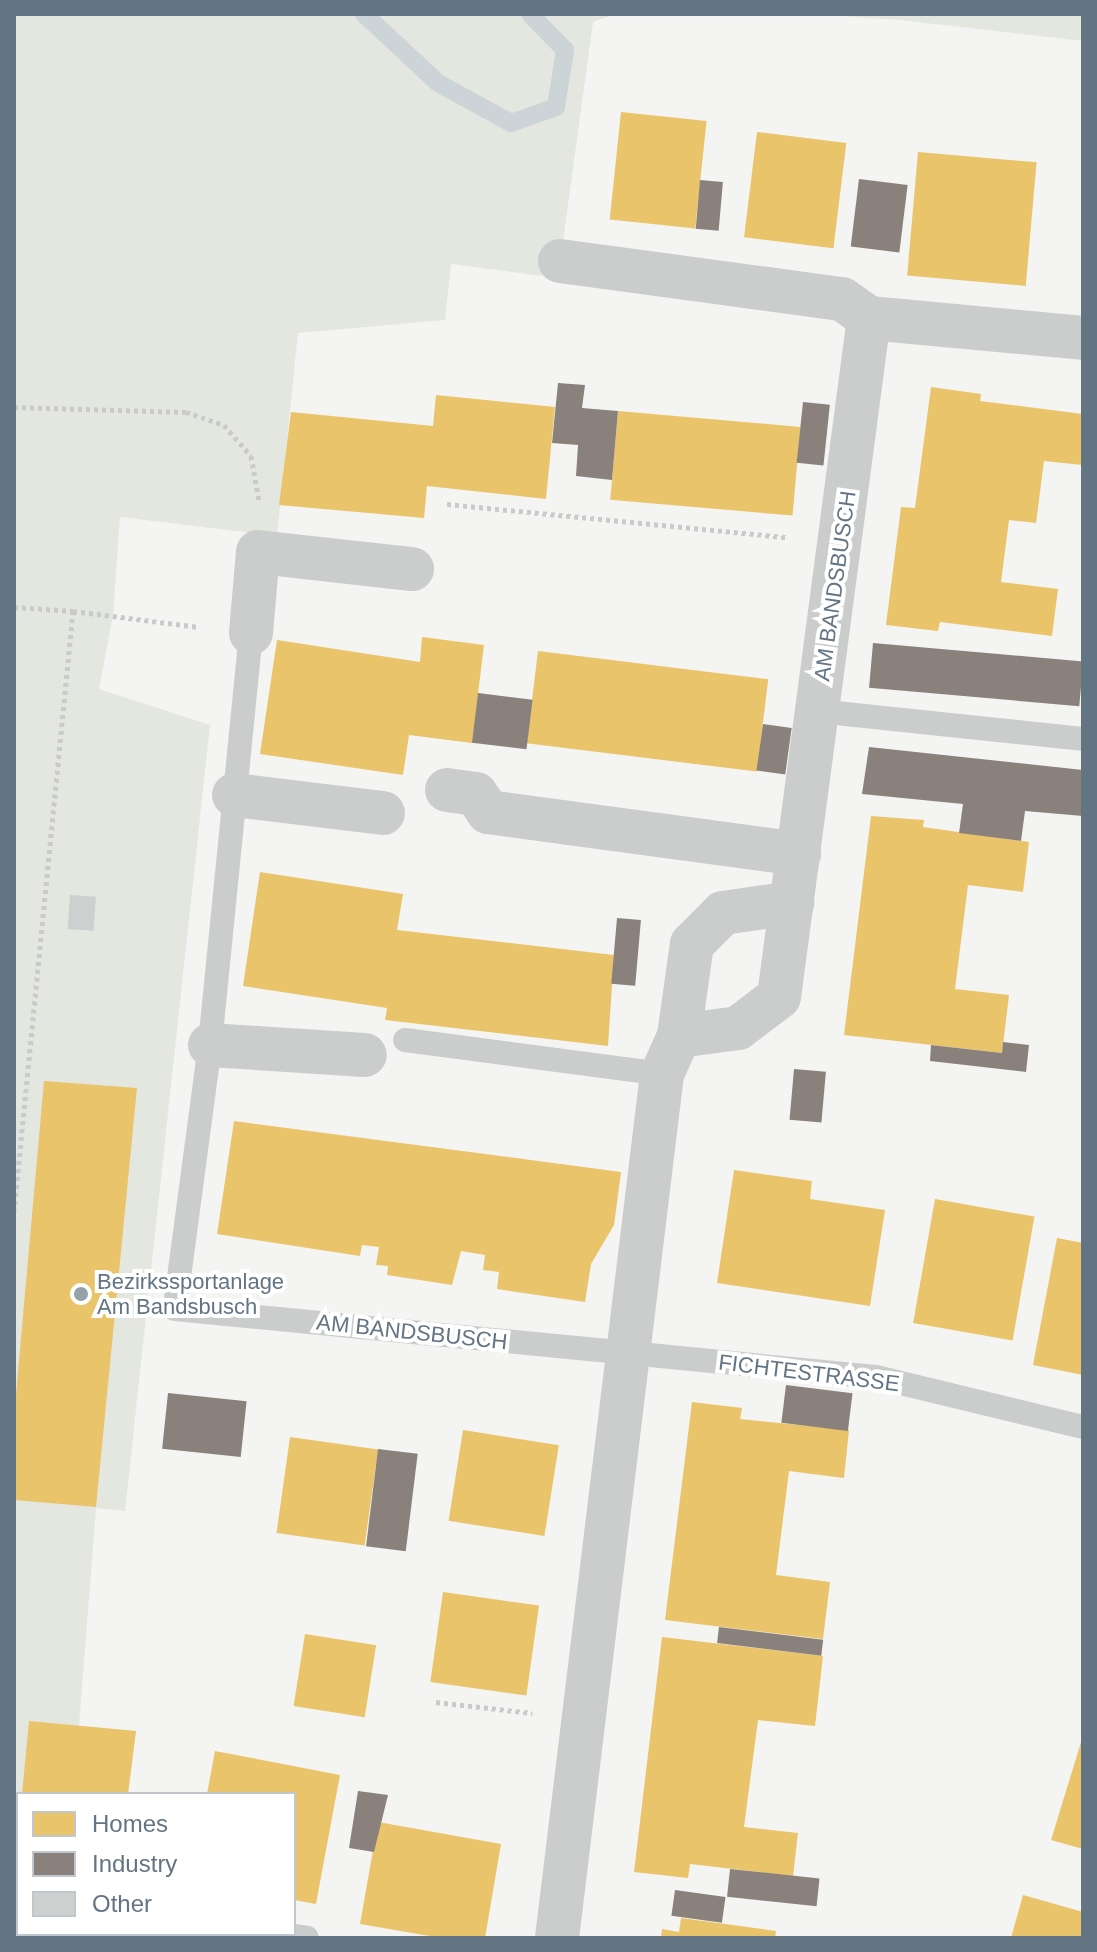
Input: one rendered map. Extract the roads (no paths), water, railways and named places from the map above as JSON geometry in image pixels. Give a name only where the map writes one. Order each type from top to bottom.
[{"type":"street","points":[[560,261],[842,299],[869,318],[1083,338]]},
{"type":"street","name":"AM BANDSBUSCH","points":[[671,1055],[738,1028],[779,997],[842,542],[869,318]]},
{"type":"street","name":"AM BANDSBUSCH","points":[[251,633],[258,552],[412,569]]},
{"type":"street","points":[[447,790],[476,794],[488,812],[799,854]]},
{"type":"street","points":[[234,795],[383,813]]},
{"type":"street","points":[[557,1938],[627,1354],[671,1055],[692,944],[723,913],[792,903]]},
{"type":"street","name":"AM BANDSBUSCH","points":[[210,1045],[385,1048]]},
{"type":"lane","name":"AM BANDSBUSCH","points":[[251,633],[210,1045],[175,1309],[627,1354]]},
{"type":"lane","points":[[817,711],[1083,739]]},
{"type":"lane","name":"AM BANDSBUSCH","points":[[385,1048],[671,1055]]},
{"type":"lane","name":"FICHTESTRASSE","points":[[627,1354],[876,1377],[1083,1427]]},
{"type":"waterway","points":[[364,14],[438,83],[511,123],[556,107],[565,50],[530,14]]},
{"type":"place","name":"Bezirkssportanlage Am Bandsbusch","points":[[81,1294]]}]
